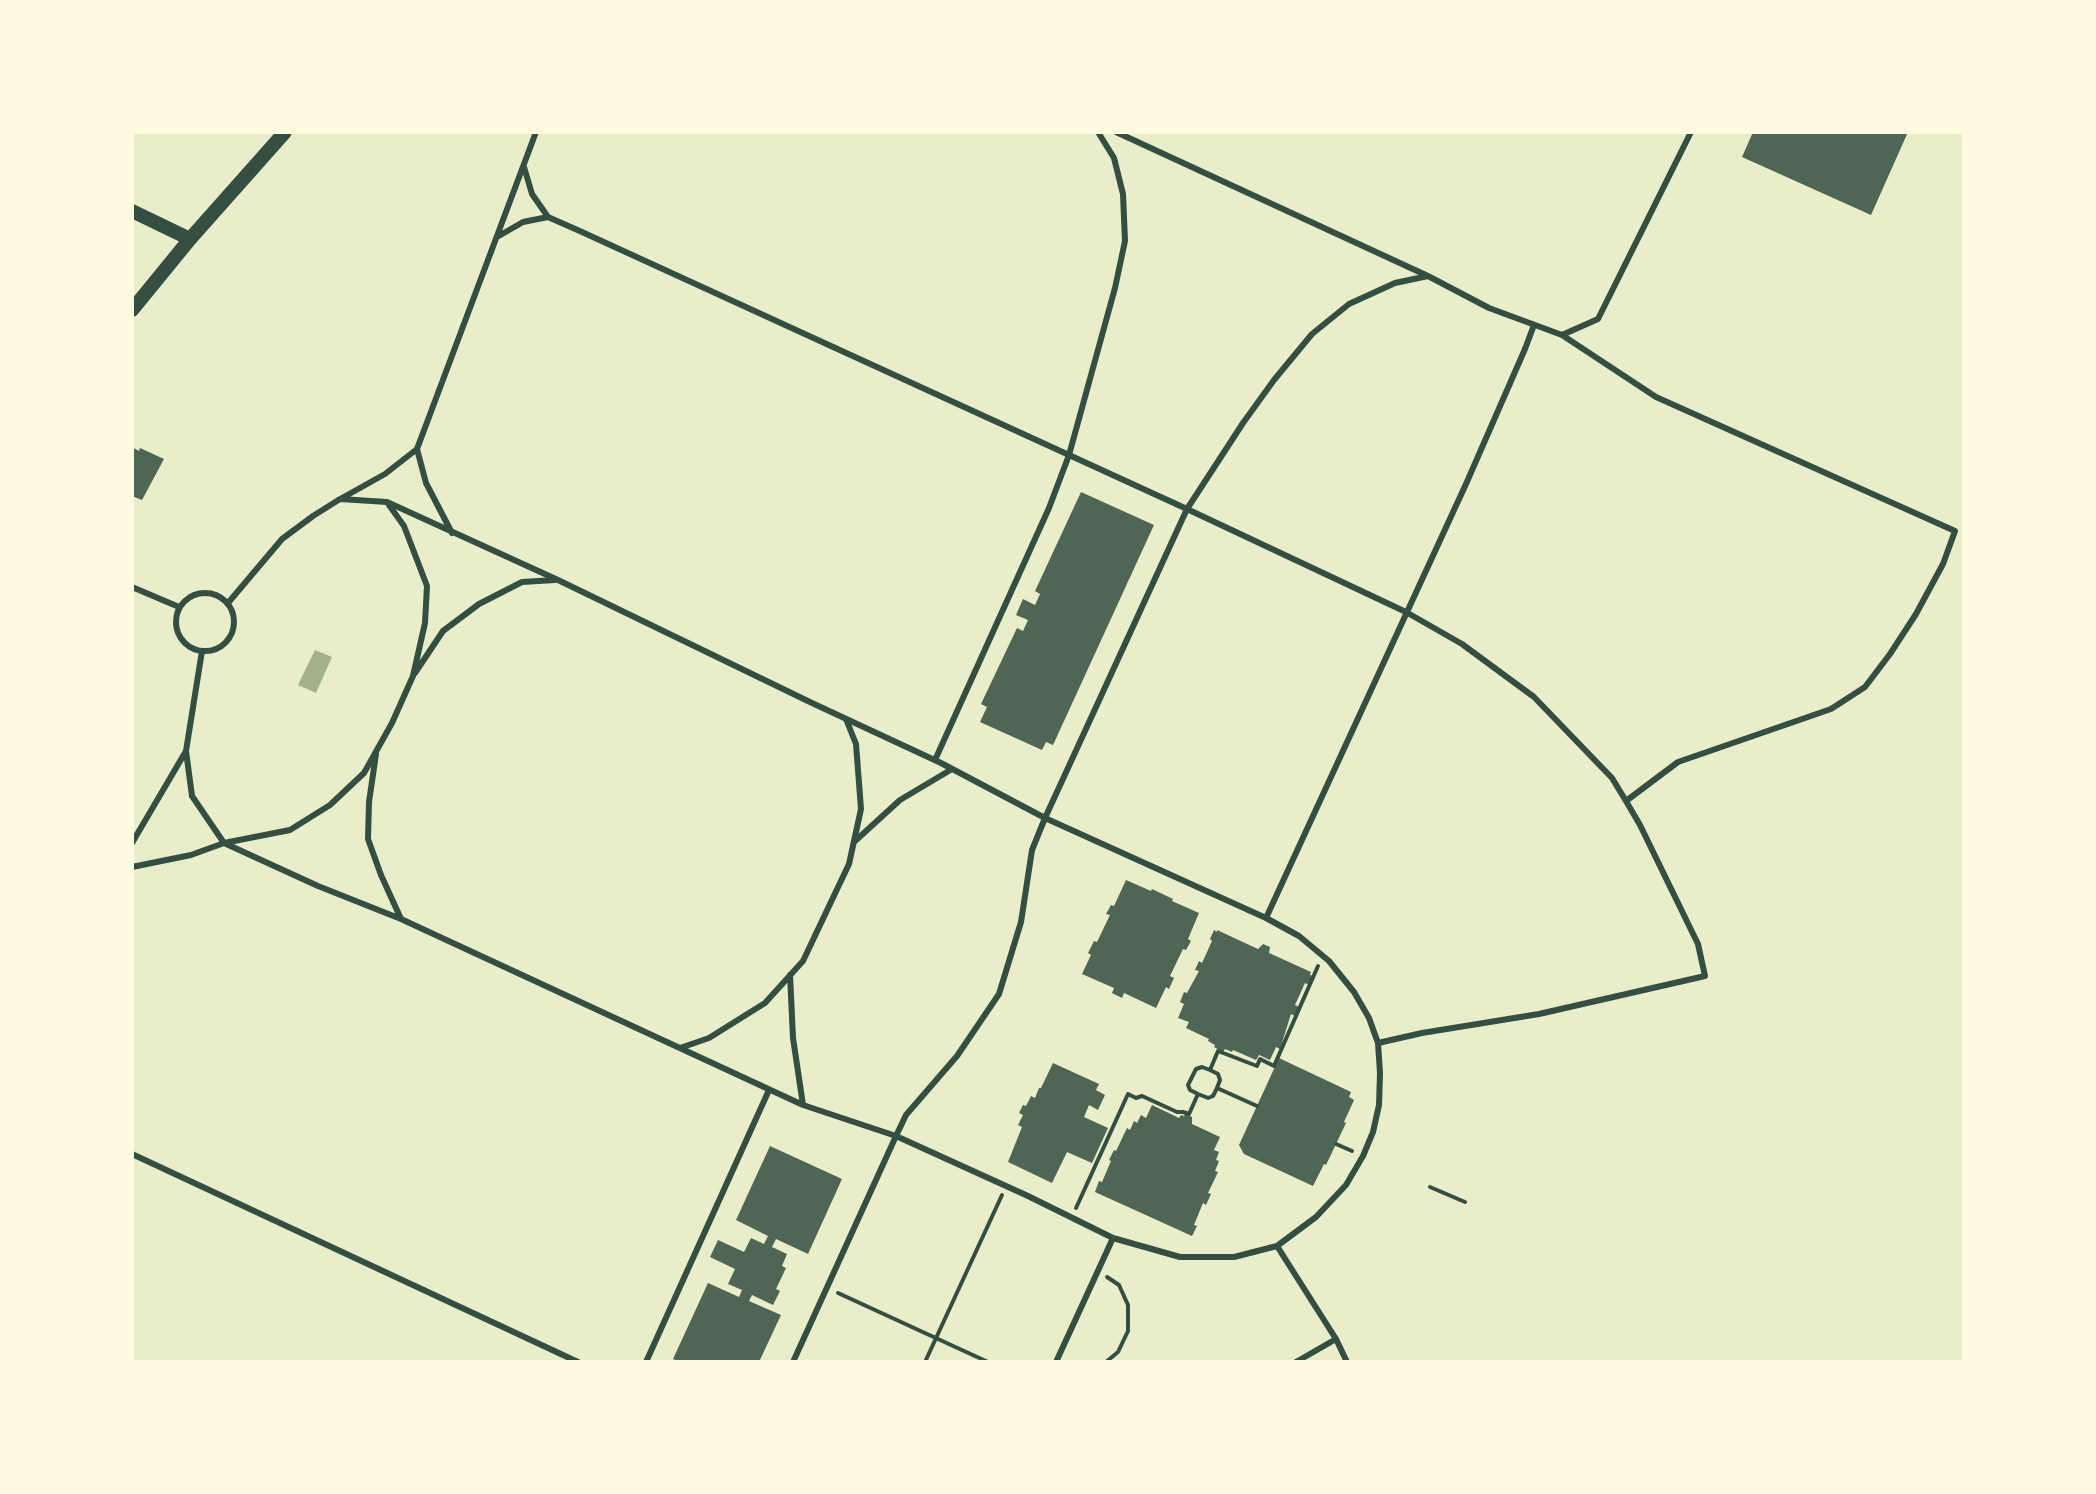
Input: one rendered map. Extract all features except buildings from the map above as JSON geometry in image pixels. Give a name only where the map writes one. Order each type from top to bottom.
[{"type":"street","points":[[132,310],[285,132]]},
{"type":"street","points":[[132,211],[190,239]]},
{"type":"lane","points":[[228,603],[282,539],[313,516],[385,474],[417,449],[536,132]]},
{"type":"lane","points":[[935,760],[1049,508],[1069,455],[1115,288],[1125,241],[1123,194],[1114,158],[1098,132]]},
{"type":"lane","points":[[1116,132],[1428,276],[1489,308],[1562,335],[1656,397],[1964,534]]},
{"type":"lane","points":[[1562,335],[1598,319],[1691,132]]},
{"type":"lane","points":[[524,165],[532,194],[548,217],[1406,612],[1462,644],[1534,697],[1612,778],[1640,825],[1698,944],[1705,976],[1539,1014],[1378,1043]]},
{"type":"lane","points":[[497,237],[523,222],[548,217]]},
{"type":"lane","points":[[793,1362],[906,1115],[957,1056],[999,994],[1021,922],[1032,850],[1187,509],[1251,412],[1312,334],[1349,304],[1395,283],[1428,276]]},
{"type":"lane","points":[[1266,918],[1484,444],[1534,325]]},
{"type":"lane","points":[[417,449],[426,483],[452,533]]},
{"type":"lane","points":[[202,651],[186,751],[192,796],[224,843],[318,886],[401,919],[803,1105],[896,1136],[1113,1238],[1180,1257],[1234,1257],[1277,1246],[1316,1217],[1346,1185],[1373,1132],[1379,1105],[1378,1043],[1369,1018],[1354,992],[1323,956],[1299,936],[1266,918],[1045,818],[935,760],[558,580],[387,502],[340,499]]},
{"type":"lane","points":[[387,502],[404,526],[427,586],[425,623],[413,676]]},
{"type":"lane","points":[[1626,801],[1678,762],[1831,709],[1865,687],[1916,614],[1943,564],[1955,531]]},
{"type":"lane","points":[[132,867],[290,830],[330,805],[364,773],[392,723],[413,676],[443,631],[479,604],[522,582],[558,580]]},
{"type":"lane","points":[[132,587],[179,607]]},
{"type":"lane","points":[[202,592],[220,597],[228,603],[233,611],[233,631],[221,647],[202,651],[192,648],[178,634],[175,625],[179,607],[193,595],[202,592]]},
{"type":"lane","points":[[679,1049],[709,1038],[765,1003],[803,961],[849,864],[861,809],[856,744],[846,719]]},
{"type":"lane","points":[[377,750],[369,802],[368,839],[401,919]]},
{"type":"lane","points":[[132,843],[186,751]]},
{"type":"lane","points":[[854,842],[900,800],[952,769]]},
{"type":"lane","points":[[790,975],[793,1038],[803,1105]]},
{"type":"lane","points":[[646,1362],[769,1090]]},
{"type":"lane","points":[[132,1154],[578,1362]]},
{"type":"lane","points":[[1056,1362],[1113,1238]]},
{"type":"lane","points":[[1277,1246],[1336,1339],[1347,1362]]},
{"type":"lane","points":[[1296,1362],[1336,1339]]},
{"type":"path","points":[[1210,1070],[1218,1050],[1257,1066],[1260,1059],[1274,1066],[1323,956]]},
{"type":"path","points":[[1202,1067],[1218,1074],[1220,1080],[1217,1088],[1208,1098],[1190,1090],[1188,1085],[1196,1069],[1202,1067]]},
{"type":"path","points":[[1217,1088],[1257,1106]]},
{"type":"path","points":[[1072,1217],[1128,1094],[1136,1098],[1142,1096],[1189,1115],[1198,1094]]},
{"type":"path","points":[[1336,1144],[1354,1152]]},
{"type":"path","points":[[925,1362],[1007,1186]]},
{"type":"path","points":[[1430,1187],[1465,1202]]},
{"type":"path","points":[[1098,1271],[1119,1285],[1128,1305],[1128,1331],[1118,1352],[1106,1362]]},
{"type":"path","points":[[827,1288],[988,1362]]},
{"type":"shaded area","points":[[315,650],[332,657],[316,693],[298,685]]}]
